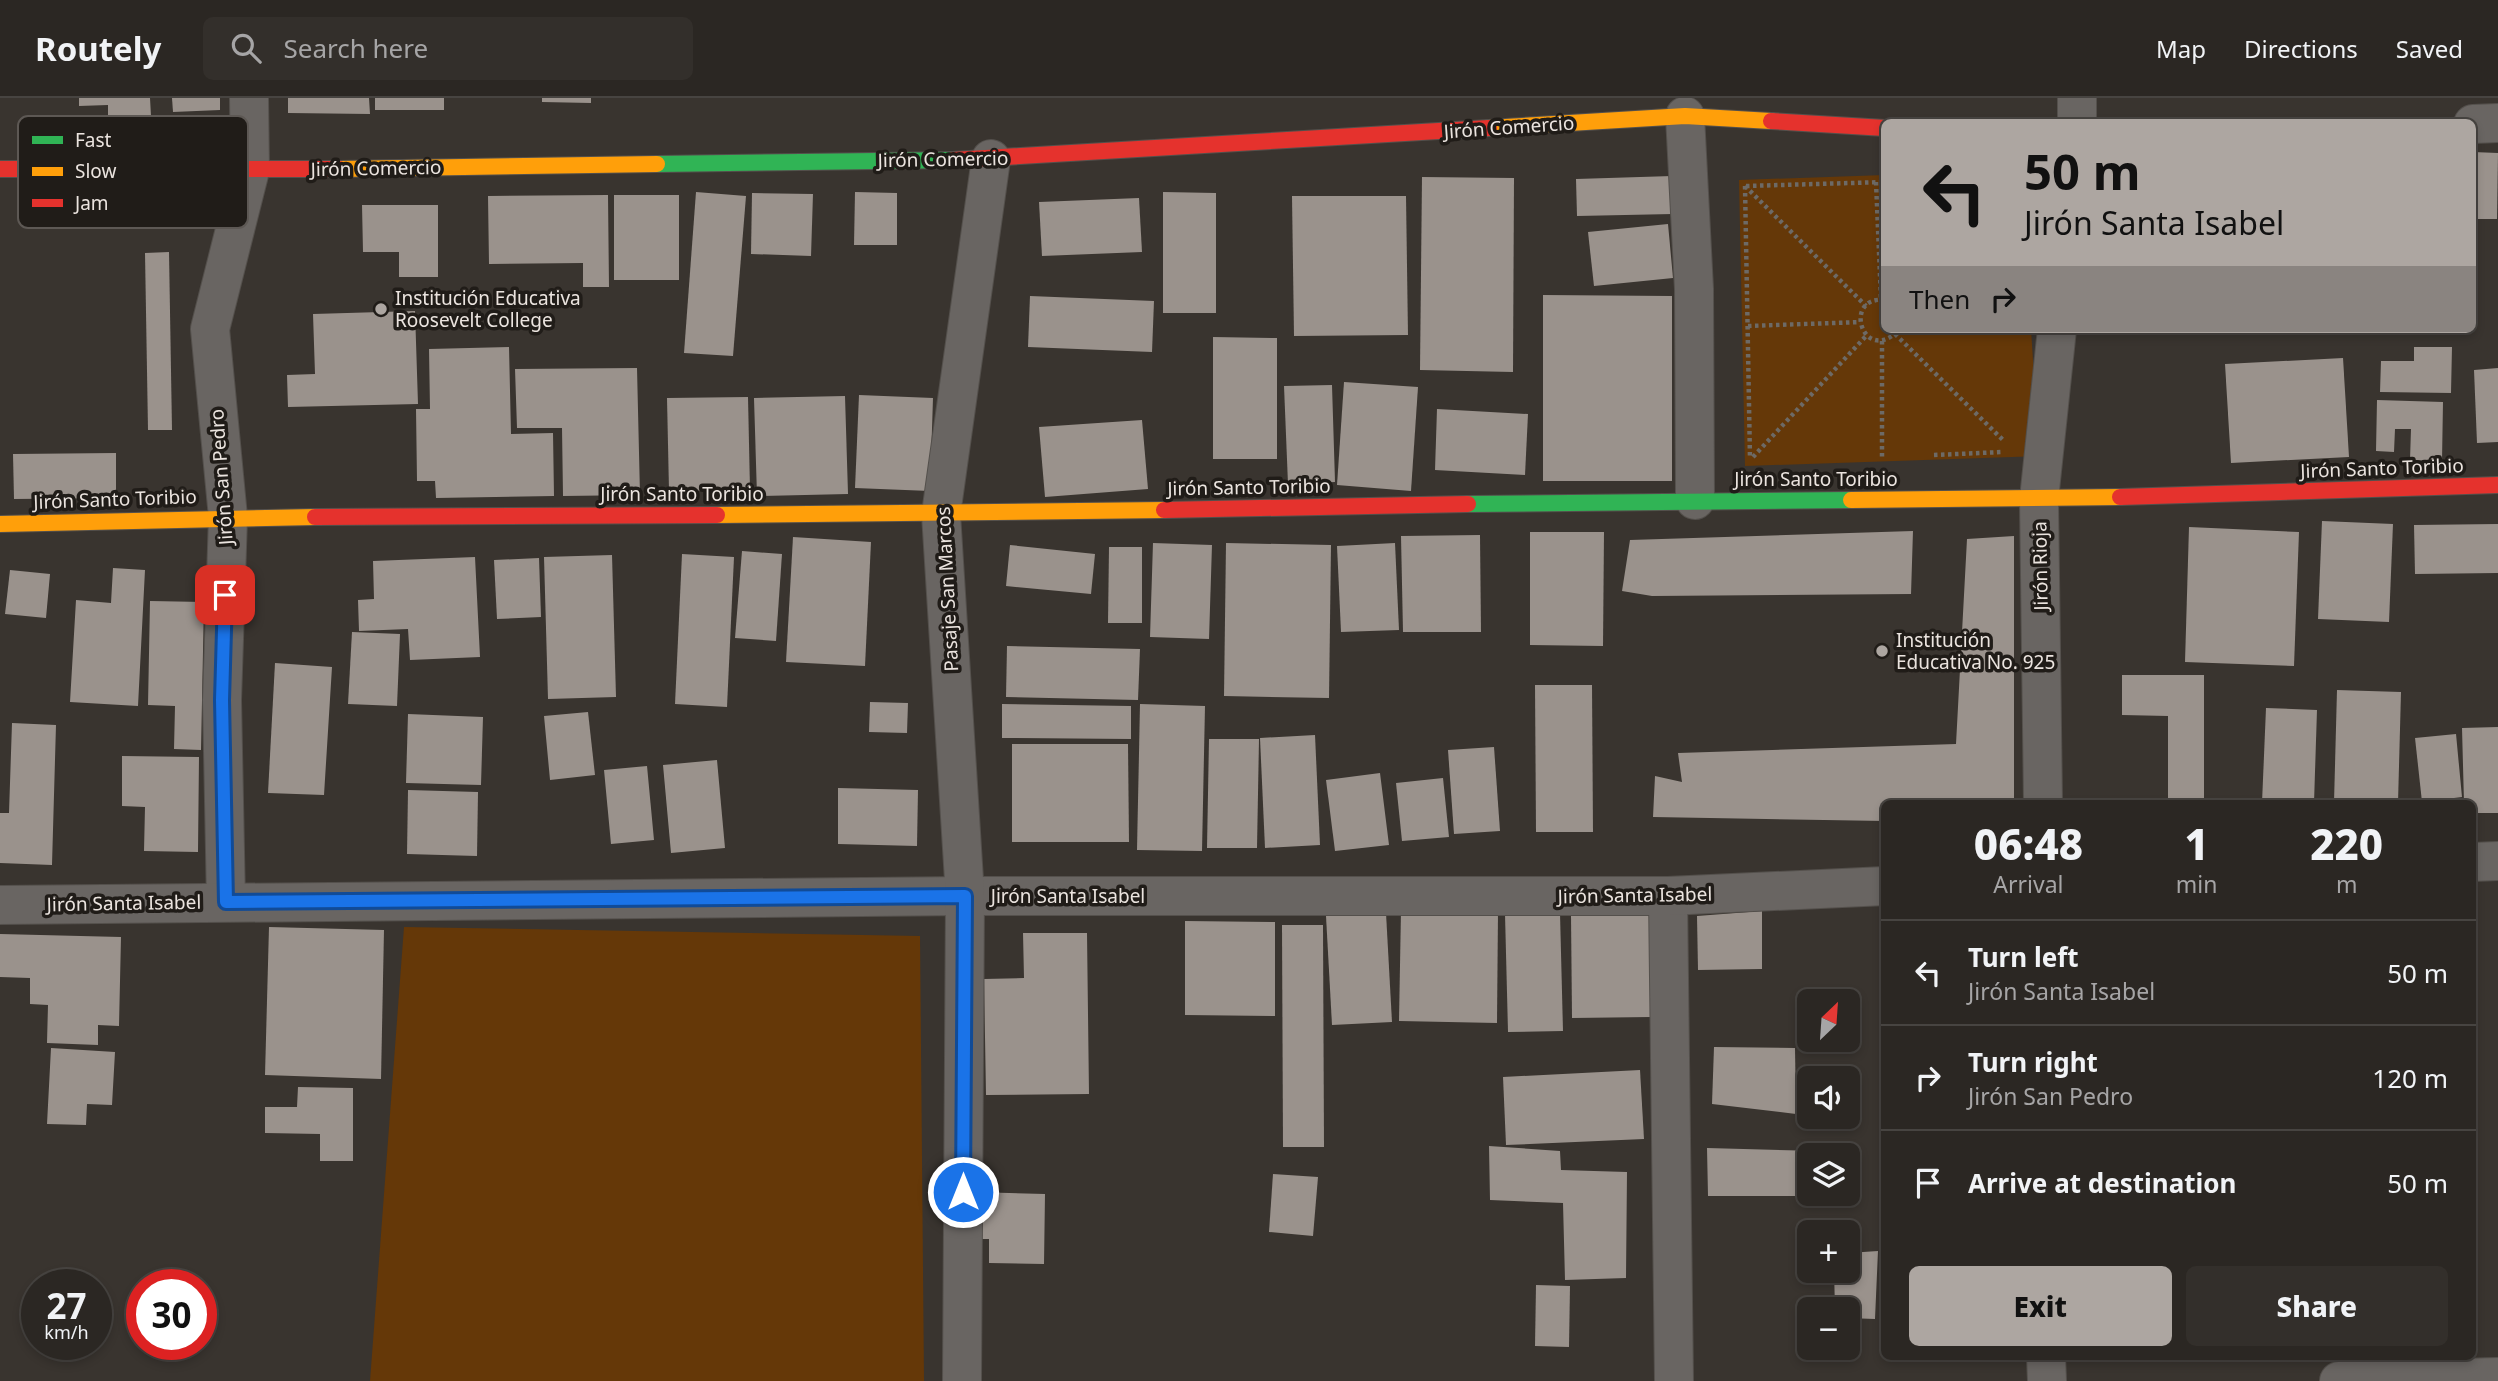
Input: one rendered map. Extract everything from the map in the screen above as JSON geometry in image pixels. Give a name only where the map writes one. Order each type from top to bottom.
[{"type":"street","name":"Jirón San Pedro","points":[[248,178],[249,98]]},
{"type":"street","points":[[2077,98],[2077,119]]},
{"type":"street","name":"Jirón Comercio","points":[[250,170],[991,159],[1685,116],[1881,128]]},
{"type":"street","points":[[1685,116],[1694,289],[1695,500]]},
{"type":"street","points":[[2476,124],[2498,123]]},
{"type":"street","name":"Pasaje San Marcos","points":[[962,1381],[965,896],[941,514],[991,159]]},
{"type":"street","name":"Jirón Comercio","points":[[0,169],[18,169]]},
{"type":"street","name":"Jirón San Pedro","points":[[226,902],[222,700],[228,517],[210,329],[235,228]]},
{"type":"street","name":"Jirón Rioja","points":[[2043,800],[2039,499],[2057,333]]},
{"type":"street","name":"Jirón Santo Toribio","points":[[0,524],[228,517],[941,514],[1695,500],[2039,499],[2498,485]]},
{"type":"street","points":[[2476,862],[2498,861]]},
{"type":"street","name":"Jirón Santa Isabel","points":[[0,905],[965,896],[1668,896],[1881,886]]},
{"type":"street","points":[[1668,896],[1674,1381]]},
{"type":"street","points":[[2046,1360],[2047,1381]]},
{"type":"street","points":[[2339,1381],[2498,1377]]},
{"type":"path","points":[[1876,182],[1881,266]]},
{"type":"path","points":[[1745,186],[1881,182]]},
{"type":"path","points":[[1745,186],[1866,306]]},
{"type":"path","points":[[1745,186],[1750,461]]},
{"type":"path","points":[[1881,299],[1870,302],[1863,309],[1860,322],[1863,331],[1871,338],[1882,341],[1896,333]]},
{"type":"path","points":[[1748,326],[1860,322]]},
{"type":"path","points":[[1900,333],[2005,442]]},
{"type":"path","points":[[1750,461],[1867,335]]},
{"type":"path","points":[[1869,457],[1882,457],[1882,341]]},
{"type":"path","points":[[1922,455],[2015,452]]},
{"type":"path","points":[[1750,461],[1763,460]]},
{"type":"shaded area","points":[[1881,175],[1881,333],[2031,333],[2039,456],[1745,466],[1739,180]]},
{"type":"shaded area","points":[[404,927],[920,936],[924,1381],[370,1381]]},
{"type":"building","points":[[79,98],[150,98],[151,116],[108,116],[108,105],[79,106]]},
{"type":"building","points":[[172,98],[220,98],[220,110],[173,112]]},
{"type":"building","points":[[288,98],[369,98],[370,114],[288,113]]},
{"type":"building","points":[[375,98],[444,98],[444,110],[375,110]]},
{"type":"building","points":[[542,98],[591,98],[591,103],[542,102]]},
{"type":"building","points":[[2476,152],[2498,153],[2497,219],[2476,219]]},
{"type":"building","points":[[1672,176],[1673,214],[1577,216],[1576,179]]},
{"type":"building","points":[[1422,177],[1514,178],[1513,372],[1420,370]]},
{"type":"building","points":[[696,192],[746,196],[733,356],[684,353]]},
{"type":"building","points":[[855,192],[897,193],[897,245],[854,245]]},
{"type":"building","points":[[1163,192],[1216,193],[1216,313],[1163,313]]},
{"type":"building","points":[[752,193],[813,194],[811,256],[751,254]]},
{"type":"building","points":[[608,195],[609,287],[583,287],[583,263],[489,264],[488,196]]},
{"type":"building","points":[[614,195],[679,195],[679,280],[614,280]]},
{"type":"building","points":[[1292,196],[1406,196],[1408,335],[1294,336]]},
{"type":"building","points":[[1139,198],[1142,252],[1042,256],[1039,202]]},
{"type":"building","points":[[362,205],[438,205],[438,277],[399,277],[399,252],[363,252]]},
{"type":"building","points":[[1668,224],[1673,278],[1594,286],[1588,232]]},
{"type":"building","points":[[169,252],[172,430],[148,430],[145,253]]},
{"type":"building","points":[[1543,295],[1672,296],[1672,481],[1543,481]]},
{"type":"building","points":[[1030,296],[1154,301],[1152,352],[1028,347]]},
{"type":"building","points":[[415,311],[418,404],[288,407],[287,375],[315,374],[313,314]]},
{"type":"building","points":[[1213,337],[1277,338],[1277,459],[1213,459]]},
{"type":"building","points":[[509,347],[511,434],[553,433],[554,496],[436,498],[435,481],[417,481],[416,409],[430,409],[429,349]]},
{"type":"building","points":[[2414,347],[2452,347],[2451,393],[2380,392],[2381,361],[2414,361]]},
{"type":"building","points":[[2343,358],[2349,457],[2231,463],[2225,364]]},
{"type":"building","points":[[637,368],[640,495],[563,496],[562,428],[517,428],[515,369]]},
{"type":"building","points":[[2498,368],[2498,442],[2477,443],[2474,370]]},
{"type":"building","points":[[1344,382],[1418,387],[1411,491],[1337,485]]},
{"type":"building","points":[[1332,385],[1335,482],[1288,484],[1284,386]]},
{"type":"building","points":[[859,395],[933,398],[930,491],[855,488]]},
{"type":"building","points":[[845,396],[848,494],[757,496],[754,398]]},
{"type":"building","points":[[748,397],[750,490],[669,491],[667,398]]},
{"type":"building","points":[[2377,400],[2443,402],[2442,461],[2410,460],[2411,429],[2395,429],[2394,452],[2376,451]]},
{"type":"building","points":[[1437,409],[1528,414],[1525,475],[1435,470]]},
{"type":"building","points":[[1142,420],[1148,489],[1045,497],[1039,427]]},
{"type":"building","points":[[116,453],[116,498],[14,499],[13,454]]},
{"type":"building","points":[[2322,521],[2393,524],[2389,622],[2318,619]]},
{"type":"building","points":[[2498,524],[2498,573],[2415,574],[2414,525]]},
{"type":"building","points":[[2189,527],[2299,532],[2294,666],[2185,662]]},
{"type":"building","points":[[1913,531],[1911,594],[1652,596],[1622,591],[1630,540]]},
{"type":"building","points":[[1530,532],[1604,532],[1603,646],[1530,645]]},
{"type":"building","points":[[1480,535],[1481,632],[1403,632],[1401,536]]},
{"type":"building","points":[[2014,536],[2014,800],[1881,800],[1881,821],[1653,817],[1655,776],[1682,782],[1678,753],[1956,744],[1967,539]]},
{"type":"building","points":[[793,537],[871,542],[865,666],[786,662]]},
{"type":"building","points":[[1153,543],[1212,545],[1209,639],[1150,637]]},
{"type":"building","points":[[1226,543],[1331,545],[1329,698],[1224,696]]},
{"type":"building","points":[[1395,543],[1399,630],[1341,632],[1337,546]]},
{"type":"building","points":[[1010,545],[1095,554],[1091,594],[1006,586]]},
{"type":"building","points":[[1109,547],[1142,547],[1142,623],[1108,623]]},
{"type":"building","points":[[742,551],[782,554],[776,641],[735,638]]},
{"type":"building","points":[[682,554],[734,557],[727,707],[675,704]]},
{"type":"building","points":[[612,555],[616,697],[548,699],[544,557]]},
{"type":"building","points":[[475,557],[480,657],[410,660],[408,629],[359,631],[358,600],[374,599],[373,561]]},
{"type":"building","points":[[539,558],[541,617],[497,619],[494,560]]},
{"type":"building","points":[[113,568],[145,570],[138,706],[70,702],[76,600],[111,603]]},
{"type":"building","points":[[10,570],[50,574],[46,618],[5,614]]},
{"type":"building","points":[[150,601],[204,602],[201,750],[174,749],[175,706],[148,705]]},
{"type":"building","points":[[352,632],[400,634],[397,706],[348,704]]},
{"type":"building","points":[[1007,646],[1140,649],[1138,700],[1006,697]]},
{"type":"building","points":[[275,663],[332,667],[324,795],[268,793]]},
{"type":"building","points":[[2122,675],[2204,675],[2204,800],[2168,800],[2168,716],[2122,715]]},
{"type":"building","points":[[1535,685],[1592,685],[1593,832],[1536,832]]},
{"type":"building","points":[[2337,690],[2401,692],[2398,800],[2334,800]]},
{"type":"building","points":[[870,702],[908,703],[907,733],[869,732]]},
{"type":"building","points":[[1002,704],[1131,706],[1131,739],[1002,738]]},
{"type":"building","points":[[1140,704],[1205,706],[1202,851],[1137,850]]},
{"type":"building","points":[[2266,708],[2317,710],[2314,800],[2262,800]]},
{"type":"building","points":[[588,712],[595,775],[550,780],[544,716]]},
{"type":"building","points":[[408,714],[483,717],[481,785],[406,783]]},
{"type":"building","points":[[12,723],[56,725],[52,865],[0,863],[0,813],[9,813]]},
{"type":"building","points":[[2498,727],[2498,813],[2476,813],[2476,800],[2464,800],[2462,728]]},
{"type":"building","points":[[2456,734],[2462,797],[2422,800],[2415,738]]},
{"type":"building","points":[[1315,735],[1320,845],[1265,848],[1260,738]]},
{"type":"building","points":[[1209,739],[1259,739],[1257,848],[1207,848]]},
{"type":"building","points":[[1012,744],[1128,744],[1129,842],[1012,842]]},
{"type":"building","points":[[1494,747],[1500,831],[1454,834],[1448,750]]},
{"type":"building","points":[[122,756],[199,757],[198,852],[144,851],[145,807],[122,806]]},
{"type":"building","points":[[717,760],[725,848],[671,853],[663,765]]},
{"type":"building","points":[[647,766],[654,840],[611,844],[604,770]]},
{"type":"building","points":[[1380,773],[1389,845],[1335,851],[1326,780]]},
{"type":"building","points":[[1443,778],[1449,837],[1402,841],[1396,783]]},
{"type":"building","points":[[838,788],[918,790],[917,846],[838,844]]},
{"type":"building","points":[[408,790],[478,792],[477,856],[407,854]]},
{"type":"building","points":[[1401,910],[1498,912],[1497,1023],[1399,1021]]},
{"type":"building","points":[[1762,911],[1762,969],[1698,970],[1697,916]]},
{"type":"building","points":[[1386,913],[1392,1022],[1332,1025],[1326,916]]},
{"type":"building","points":[[1560,913],[1563,1031],[1508,1032],[1505,914]]},
{"type":"building","points":[[1571,915],[1650,915],[1651,1017],[1572,1018]]},
{"type":"building","points":[[1185,921],[1275,922],[1275,1016],[1185,1015]]},
{"type":"building","points":[[1282,925],[1323,925],[1324,1147],[1283,1147]]},
{"type":"building","points":[[269,927],[384,930],[381,1079],[265,1075]]},
{"type":"building","points":[[1023,933],[1087,933],[1089,1094],[986,1095],[984,979],[1024,978]]},
{"type":"building","points":[[0,934],[121,937],[119,1026],[98,1025],[98,1045],[47,1043],[48,1005],[30,1004],[30,978],[0,977]]},
{"type":"building","points":[[1714,1047],[1795,1048],[1796,1114],[1712,1104]]},
{"type":"building","points":[[51,1048],[115,1052],[112,1105],[87,1104],[86,1125],[47,1124]]},
{"type":"building","points":[[1640,1070],[1644,1139],[1506,1145],[1503,1077]]},
{"type":"building","points":[[298,1087],[353,1088],[353,1161],[320,1161],[320,1134],[265,1133],[265,1107],[297,1107]]},
{"type":"building","points":[[1489,1146],[1560,1151],[1561,1170],[1627,1172],[1626,1278],[1565,1280],[1563,1203],[1490,1200]]},
{"type":"building","points":[[1707,1148],[1797,1150],[1797,1196],[1708,1196]]},
{"type":"building","points":[[1273,1174],[1318,1177],[1313,1236],[1269,1232]]},
{"type":"building","points":[[974,1192],[1045,1194],[1044,1264],[989,1263],[989,1239],[973,1239]]},
{"type":"building","points":[[1878,1251],[1875,1319],[1860,1318],[1860,1297],[1835,1297],[1834,1283],[1860,1283],[1860,1252]]},
{"type":"building","points":[[1536,1285],[1570,1286],[1569,1347],[1535,1346]]},
{"type":"traffic: fast","points":[[657,164],[953,160]]},
{"type":"traffic: fast","points":[[1468,504],[1851,500]]},
{"type":"traffic: slow","points":[[1489,128],[1685,116],[1771,121]]},
{"type":"traffic: slow","points":[[339,169],[657,164]]},
{"type":"traffic: slow","points":[[1851,500],[2120,497]]},
{"type":"traffic: slow","points":[[717,515],[1164,510]]},
{"type":"traffic: slow","points":[[0,524],[315,517]]},
{"type":"traffic: jam","points":[[1771,121],[1881,128]]},
{"type":"traffic: jam","points":[[953,160],[1489,128]]},
{"type":"traffic: jam","points":[[0,169],[18,169]]},
{"type":"traffic: jam","points":[[248,169],[339,169]]},
{"type":"traffic: jam","points":[[2120,497],[2498,485]]},
{"type":"traffic: jam","points":[[1164,510],[1468,504]]},
{"type":"traffic: jam","points":[[315,517],[717,515]]},
{"type":"place","name":"Institución Educativa Roosevelt College","points":[[381,309]]},
{"type":"place","name":"Institución Educativa No. 925","points":[[1882,651]]},
{"type":"route","points":[[225,595],[222,700],[226,902],[965,896],[963,1192]]}]
